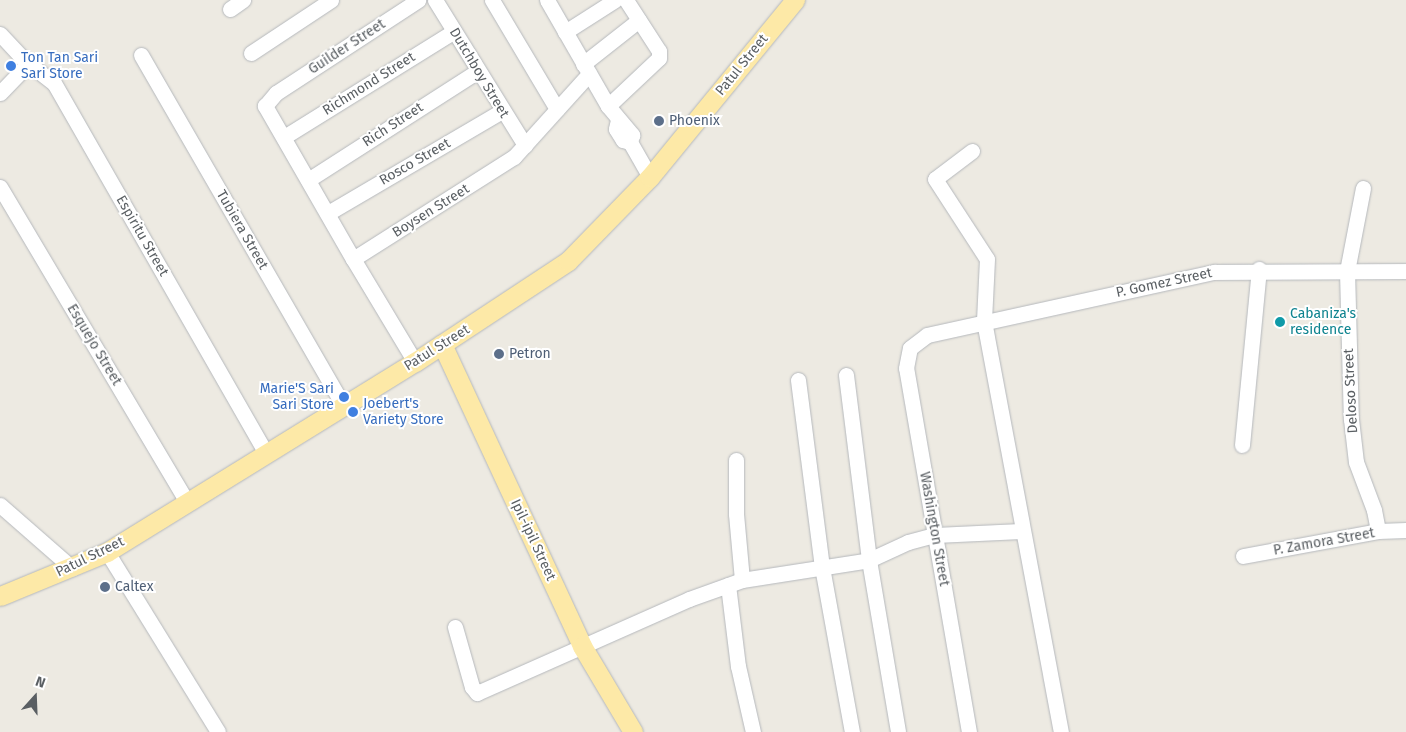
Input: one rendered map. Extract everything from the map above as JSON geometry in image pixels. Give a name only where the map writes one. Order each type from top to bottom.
[{"type":"main road","name":"Patul Street","points":[[0,596],[107,552],[414,362],[568,261],[650,177],[795,0]]},
{"type":"main road","name":"Ipil-ipil Street","points":[[442,344],[582,646],[633,732]]},
{"type":"street","points":[[230,9],[243,0]]},
{"type":"street","points":[[251,53],[331,0]]},
{"type":"street","name":"Guilder Street","points":[[284,137],[264,106],[276,93],[418,0]]},
{"type":"street","name":"Dutchboy Street","points":[[435,0],[502,111],[525,145]]},
{"type":"street","points":[[492,0],[556,109]]},
{"type":"street","points":[[547,0],[608,106],[618,120],[625,124],[632,135],[630,142],[650,177]]},
{"type":"street","points":[[565,32],[616,0]]},
{"type":"street","points":[[608,106],[659,58],[659,51],[626,0]]},
{"type":"street","name":"Boysen Street","points":[[353,259],[500,168],[525,145],[556,109],[586,69],[639,20]]},
{"type":"street","name":"Richmond Street","points":[[284,137],[454,31]]},
{"type":"street","name":"Espiritu Street","points":[[0,34],[29,63],[54,84],[266,453]]},
{"type":"street","name":"Tubiera Street","points":[[141,55],[344,406]]},
{"type":"street","points":[[0,94],[29,63]]},
{"type":"street","name":"Rich Street","points":[[308,180],[478,71]]},
{"type":"street","name":"Rosco Street","points":[[328,213],[502,111]]},
{"type":"street","points":[[284,137],[414,362]]},
{"type":"street","points":[[972,151],[936,179],[985,253],[984,321],[1021,531],[1061,732]]},
{"type":"street","name":"Esquejo Street","points":[[0,187],[188,503]]},
{"type":"street","name":"Deloso Street","points":[[1363,188],[1347,271],[1355,453],[1374,510],[1378,532]]},
{"type":"street","points":[[1242,445],[1259,269]]},
{"type":"street","name":"P. Gomez Street","points":[[927,335],[1214,272],[1259,269],[1406,271]]},
{"type":"street","name":"Washington Street","points":[[927,335],[910,348],[906,368],[969,732]]},
{"type":"street","points":[[846,375],[869,560],[898,732]]},
{"type":"street","points":[[798,380],[822,567],[852,732]]},
{"type":"street","points":[[736,460],[735,583],[738,666],[754,732]]},
{"type":"street","points":[[0,505],[6,517],[72,568]]},
{"type":"street","name":"P. Zamora Street","points":[[1243,556],[1378,532],[1406,530]]},
{"type":"street","points":[[455,627],[472,688],[476,693],[582,646],[735,583],[869,560],[908,542],[935,535],[1021,531]]},
{"type":"street","points":[[107,552],[218,732]]},
{"type":"place","name":"Ton Tan Sari Sari Store","points":[[11,66]]},
{"type":"place","name":"Phoenix","points":[[659,121]]},
{"type":"place","name":"Cabaniza's residence","points":[[1280,322]]},
{"type":"place","name":"Petron","points":[[499,354]]},
{"type":"place","name":"Marie'S Sari Sari Store","points":[[344,397]]},
{"type":"place","name":"Joebert's Variety Store","points":[[353,412]]},
{"type":"place","name":"Caltex","points":[[105,587]]}]
